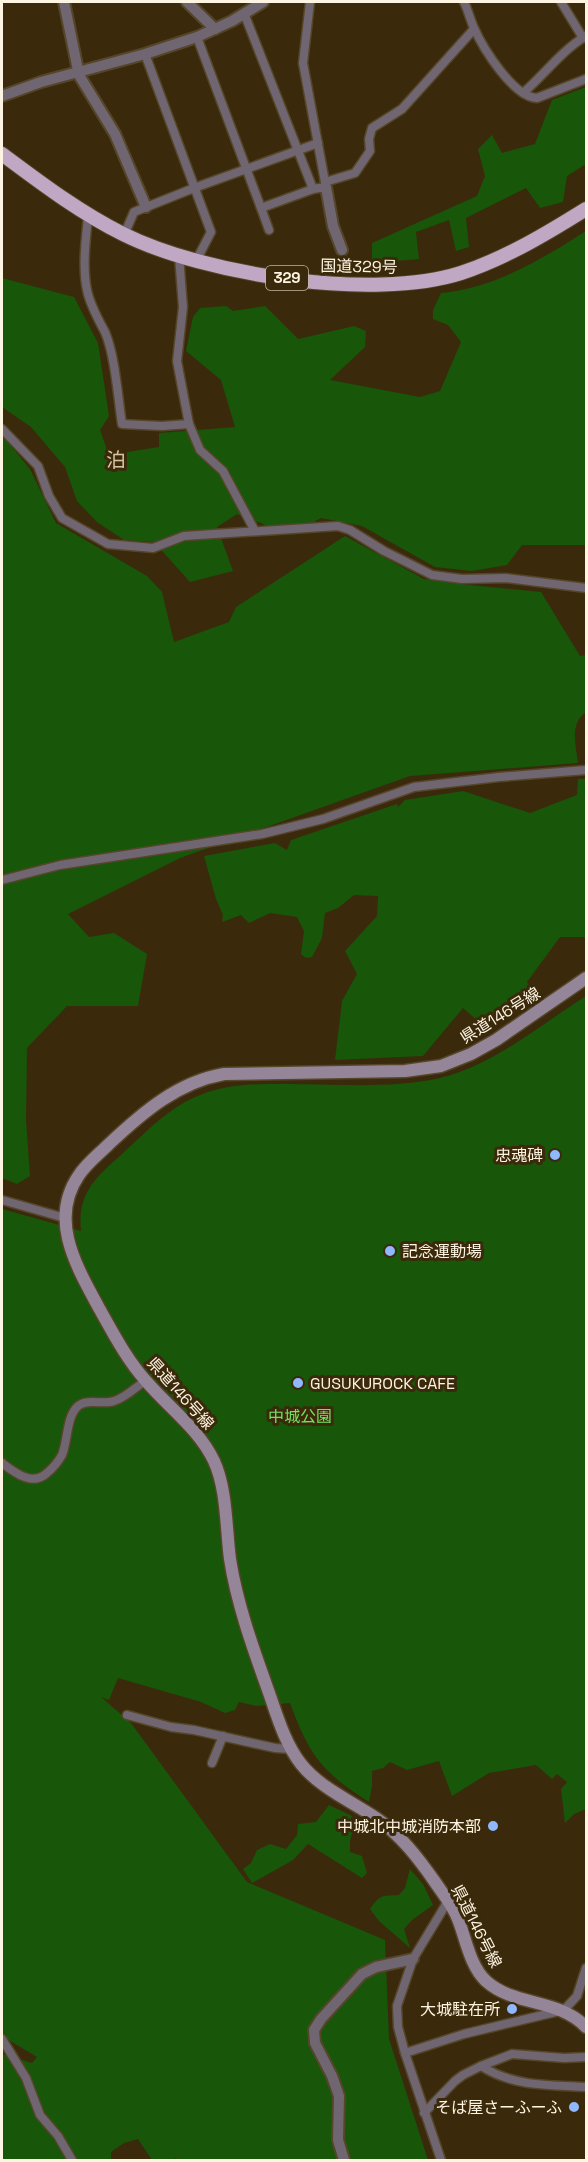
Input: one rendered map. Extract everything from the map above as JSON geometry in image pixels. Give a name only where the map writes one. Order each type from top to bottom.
[{"type":"highway","name":"国道329号","points":[[2,154],[88,216],[124,235],[196,261],[277,278],[393,285],[424,282],[493,261],[542,237],[586,209]]},
{"type":"main road","name":"県道146号線","points":[[586,978],[496,1040],[471,1054],[441,1066],[405,1071],[224,1074],[181,1087],[134,1122],[88,1163],[71,1191],[65,1218],[69,1246],[78,1268],[118,1340],[145,1380],[189,1424],[214,1461],[220,1479],[236,1591],[255,1652],[291,1749],[308,1772],[321,1783],[379,1820],[421,1863],[457,1915],[475,1965],[487,1981],[508,1994],[564,2010],[586,2027]]},
{"type":"street","points":[[64,2],[79,75],[116,134],[146,207]]},
{"type":"street","points":[[187,2],[215,29]]},
{"type":"street","points":[[2,96],[78,71],[145,54],[197,37],[263,2]]},
{"type":"street","points":[[310,2],[303,63],[333,226],[342,250]]},
{"type":"street","points":[[464,2],[474,29],[510,83],[523,93],[531,98],[537,98],[586,79]]},
{"type":"street","points":[[523,93],[542,77],[559,57],[585,37],[561,2]]},
{"type":"street","points":[[244,13],[313,189]]},
{"type":"street","points":[[261,208],[355,173],[370,151],[369,139],[372,128],[402,109],[474,29]]},
{"type":"street","points":[[197,37],[269,230]]},
{"type":"street","points":[[145,54],[211,232],[196,261]]},
{"type":"street","points":[[124,235],[134,212],[318,142]]},
{"type":"street","points":[[88,216],[85,267],[87,290],[105,333],[113,365],[122,424],[162,426],[189,424]]},
{"type":"street","points":[[179,256],[183,307],[177,361],[189,424],[200,450],[227,477],[255,531]]},
{"type":"street","points":[[2,429],[38,466],[62,518],[108,544],[153,548],[184,536],[338,526],[350,530],[384,551],[432,575],[462,579],[506,578],[586,588]]},
{"type":"street","points":[[2,880],[60,865],[262,834],[323,819],[414,787],[586,770]]},
{"type":"street","points":[[2,1200],[65,1218]]},
{"type":"street","points":[[2,1463],[24,1478],[34,1479],[44,1476],[57,1463],[62,1454],[74,1411],[79,1405],[87,1402],[116,1401],[145,1380]]},
{"type":"street","points":[[127,1715],[171,1727],[275,1748],[291,1749]]},
{"type":"street","points":[[212,1763],[223,1736]]},
{"type":"street","points":[[441,2160],[405,2053],[398,2027],[397,2006],[413,1959],[448,1901]]},
{"type":"street","points":[[344,2160],[338,2140],[339,2096],[332,2076],[315,2043],[314,2030],[321,2019],[362,1974],[376,1967],[413,1959]]},
{"type":"street","points":[[405,2053],[464,2034],[564,2010],[577,1996],[586,1973]]},
{"type":"street","points":[[2,2039],[26,2078],[40,2115],[58,2136],[72,2160]]},
{"type":"street","points":[[424,2113],[463,2075],[512,2054],[564,2058],[586,2057]]},
{"type":"street","points":[[482,2066],[501,2077],[524,2084],[586,2087]]},
{"type":"green space","points":[[586,87],[586,164],[567,176],[563,202],[540,208],[526,188],[466,218],[469,247],[456,251],[449,220],[416,232],[419,259],[372,263],[372,243],[477,196],[485,176],[478,149],[492,135],[502,153],[535,144],[552,100]]},
{"type":"green space","points":[[586,231],[586,545],[522,545],[507,565],[472,571],[435,567],[362,526],[321,518],[291,535],[237,514],[217,527],[233,571],[190,582],[154,542],[124,540],[97,522],[77,501],[65,467],[31,427],[2,407],[2,278],[74,297],[98,343],[109,416],[100,430],[109,455],[159,447],[159,433],[235,427],[221,380],[186,351],[193,317],[200,308],[226,306],[233,311],[265,306],[298,339],[354,326],[366,331],[365,347],[330,380],[420,397],[440,391],[461,342],[448,325],[433,319],[433,310],[441,293],[499,279],[535,262]]},
{"type":"green space","points":[[2,435],[30,469],[56,523],[147,576],[162,592],[174,642],[229,622],[236,607],[345,536],[424,579],[541,592],[580,656],[586,655],[586,712],[577,722],[575,729],[578,763],[410,776],[180,858],[68,914],[89,937],[114,933],[147,954],[138,1006],[67,1006],[27,1048],[26,1120],[30,1176],[17,1184],[2,1178]]},
{"type":"green space","points":[[578,779],[586,779],[586,939],[584,937],[560,937],[527,982],[534,993],[487,1029],[463,1008],[423,1056],[335,1060],[342,1001],[357,974],[345,951],[377,916],[378,896],[354,895],[338,908],[325,913],[322,938],[312,957],[306,958],[301,954],[304,931],[297,917],[270,913],[249,923],[241,915],[222,922],[223,915],[204,856],[275,843],[287,850],[291,840],[397,804],[398,807],[405,800],[463,791],[530,813],[577,795]]},
{"type":"green space","name":"中城公園","points":[[586,996],[586,1809],[574,1814],[565,1823],[561,1789],[567,1782],[557,1774],[552,1779],[536,1765],[489,1773],[452,1796],[439,1761],[407,1770],[390,1762],[383,1768],[372,1771],[369,1802],[340,1781],[319,1761],[304,1736],[290,1703],[256,1706],[239,1702],[235,1710],[225,1713],[201,1702],[118,1678],[109,1700],[101,1697],[131,1723],[247,1882],[385,1940],[389,2039],[428,2160],[178,2160],[176,2158],[152,2160],[138,2139],[124,2143],[111,2152],[111,2160],[76,2160],[75,2157],[68,2160],[2,2160],[2,2054],[32,2063],[37,2057],[2,2036],[2,1209],[81,1231],[82,1207],[96,1179],[158,1121],[189,1100],[210,1091],[240,1085],[382,1085],[440,1078],[460,1072],[498,1054]]},
{"type":"green space","points":[[329,1805],[352,1816],[349,1823],[353,1830],[350,1852],[362,1856],[367,1873],[362,1878],[308,1844],[293,1860],[252,1883],[243,1869],[251,1863],[257,1850],[270,1844],[286,1849],[297,1835],[298,1824],[316,1822]]},
{"type":"green space","points":[[410,1869],[423,1884],[433,1905],[412,1920],[404,1929],[410,1948],[379,1921],[370,1909],[382,1897],[399,1895],[405,1888]]},
{"type":"place","name":"忠魂碑","points":[[555,1155]]},
{"type":"place","name":"記念運動場","points":[[390,1251]]},
{"type":"place","name":"GUSUKUROCK CAFE","points":[[298,1383]]},
{"type":"place","name":"中城北中城消防本部","points":[[493,1826]]},
{"type":"place","name":"大城駐在所","points":[[512,2009]]},
{"type":"place","name":"そば屋さーふーふ","points":[[574,2107]]},
{"type":"district","name":"泊","points":[[116,460]]}]
